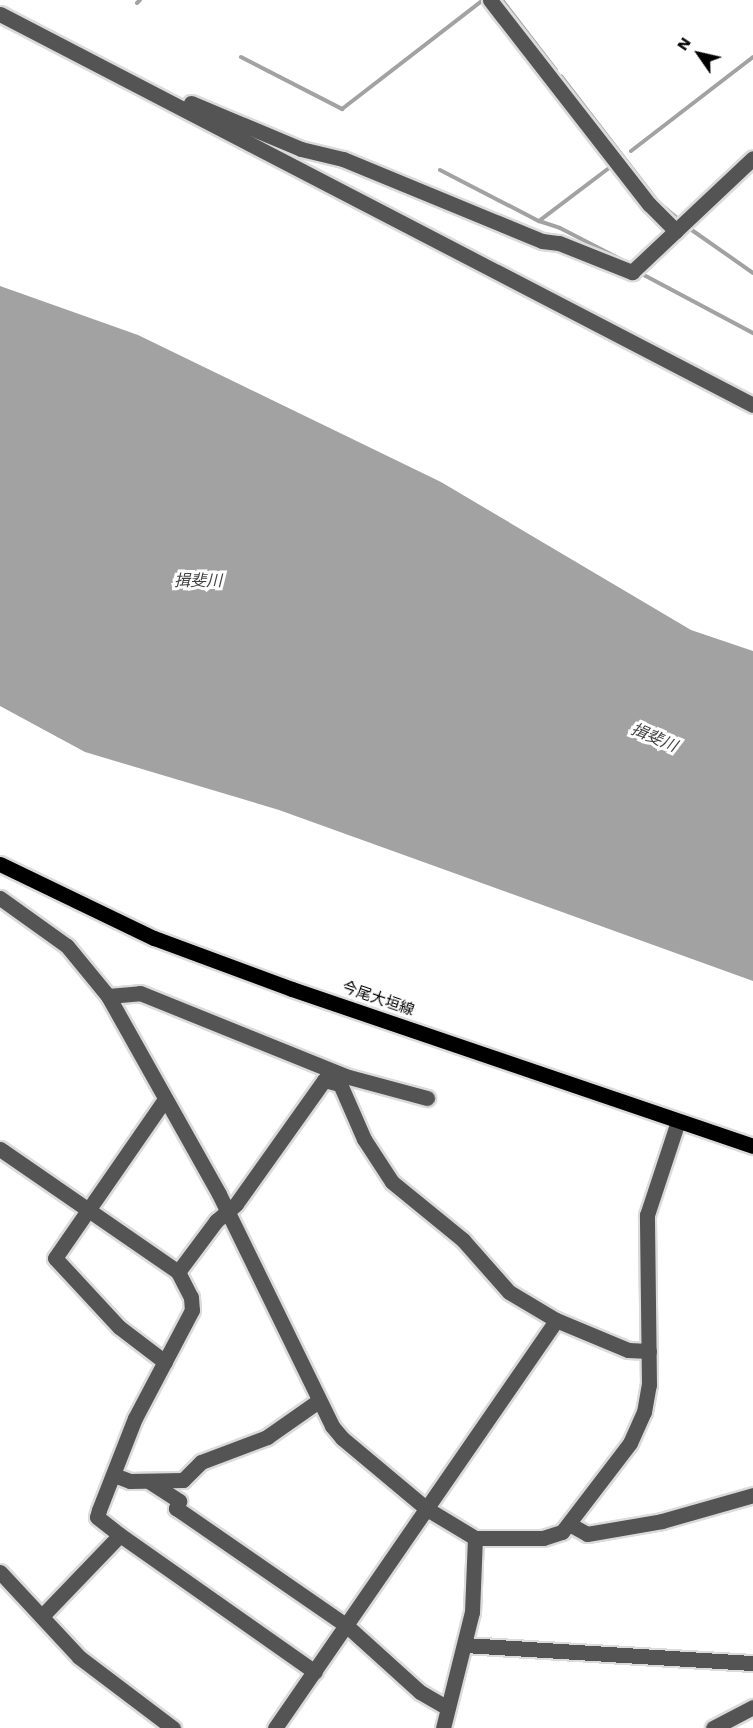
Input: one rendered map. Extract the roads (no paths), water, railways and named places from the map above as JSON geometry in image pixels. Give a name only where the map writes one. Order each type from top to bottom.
[{"type":"main road","name":"今尾大垣線","points":[[0,864],[165,942],[753,1146]]},
{"type":"street","points":[[490,0],[649,204],[676,231]]},
{"type":"street","points":[[0,14],[753,405]]},
{"type":"street","points":[[171,102],[184,100],[301,149],[343,159],[542,242],[559,243],[622,270],[632,272],[753,158]]},
{"type":"street","points":[[0,898],[67,946],[108,996],[227,1210],[317,1402],[342,1438],[427,1509],[475,1538],[543,1538],[571,1525],[630,1443],[639,1425],[648,1385],[647,1215],[678,1121]]},
{"type":"street","points":[[108,996],[140,993],[345,1076],[427,1098]]},
{"type":"street","points":[[178,1272],[227,1210],[236,1204],[324,1080],[340,1084],[364,1139],[392,1182],[463,1240],[509,1292],[556,1320],[628,1350],[649,1351]]},
{"type":"street","points":[[165,1099],[86,1209],[55,1258],[119,1328],[165,1362]]},
{"type":"street","points":[[0,1149],[178,1272],[191,1297],[192,1310],[135,1418],[97,1517],[315,1672]]},
{"type":"street","points":[[276,1728],[556,1320]]},
{"type":"street","points":[[114,1475],[150,1482],[183,1480],[201,1462],[267,1437],[317,1402]]},
{"type":"street","points":[[150,1482],[179,1501],[176,1508],[347,1626],[420,1692],[448,1708]]},
{"type":"street","points":[[571,1525],[587,1534],[662,1521],[753,1495]]},
{"type":"street","points":[[42,1616],[120,1535]]},
{"type":"street","points":[[443,1728],[472,1612],[475,1538]]},
{"type":"street","points":[[2,1579],[102,1676],[173,1728]]},
{"type":"street","points":[[465,1646],[753,1663]]},
{"type":"street","points":[[713,1728],[753,1707]]},
{"type":"water","name":"揖斐川","points":[[0,286],[138,335],[441,482],[691,630],[753,651],[753,981],[279,810],[85,752],[0,706]]},
{"type":"waterway","points":[[137,3],[140,0]]},
{"type":"waterway","points":[[241,57],[342,109],[483,0]]},
{"type":"waterway","points":[[502,0],[556,70]]},
{"type":"waterway","points":[[631,151],[753,57]]},
{"type":"waterway","points":[[561,76],[658,202],[678,219]]},
{"type":"waterway","points":[[613,165],[539,221],[560,228],[622,260]]},
{"type":"waterway","points":[[701,218],[753,169]]},
{"type":"waterway","points":[[440,170],[539,221]]},
{"type":"waterway","points":[[686,226],[753,273]]},
{"type":"waterway","points":[[642,274],[753,333]]}]
